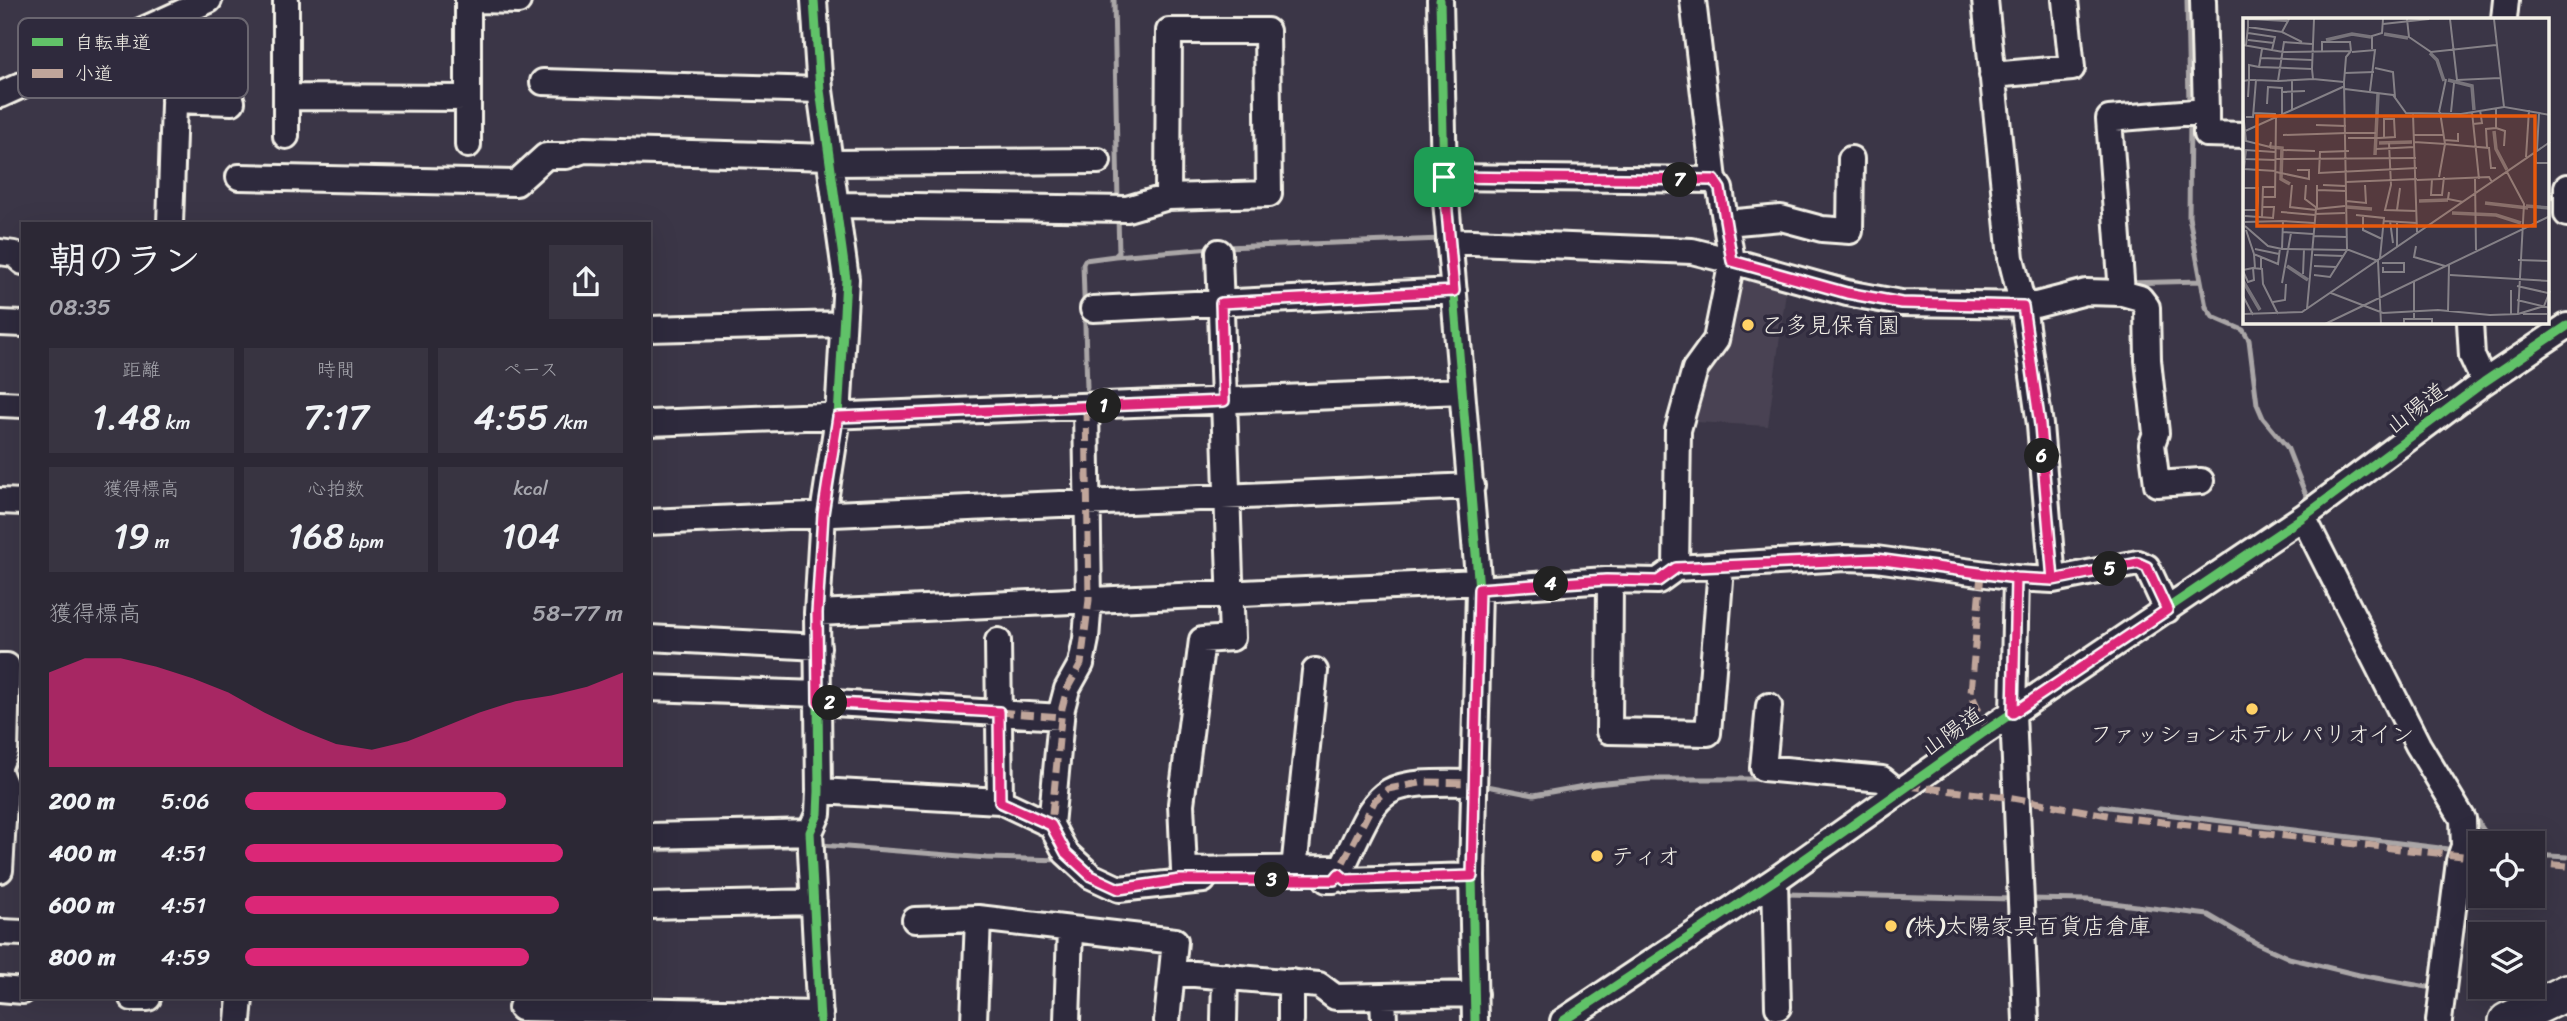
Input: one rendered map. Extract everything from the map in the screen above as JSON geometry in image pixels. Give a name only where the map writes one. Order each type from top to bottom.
[{"type":"highway","points":[[2507,1021],[2567,992]]},
{"type":"street","points":[[170,11],[209,0]]},
{"type":"street","points":[[286,0],[286,136]]},
{"type":"street","points":[[468,0],[468,145]]},
{"type":"street","points":[[478,0],[518,1]]},
{"type":"street","points":[[521,1009],[820,1018],[810,832],[818,814],[819,791],[817,613],[823,514],[838,417],[846,279],[820,90],[814,0]]},
{"type":"street","points":[[1440,0],[1444,177],[1472,486],[1478,585],[1472,876],[1475,1021]]},
{"type":"street","points":[[1676,568],[1678,429],[1695,369],[1716,340],[1732,261],[1720,189],[1714,180],[1693,0]]},
{"type":"street","points":[[1985,0],[2011,258],[2020,297],[2040,425],[2053,580]]},
{"type":"street","points":[[1992,75],[2072,68],[2065,0]]},
{"type":"street","points":[[2203,0],[2194,111],[2206,134],[2243,135]]},
{"type":"street","points":[[2504,18],[2506,0]]},
{"type":"street","points":[[836,205],[1118,209],[1168,197],[1269,194],[1268,31],[1169,31],[1168,197]]},
{"type":"street","points":[[543,82],[820,90]]},
{"type":"street","points":[[0,95],[18,86]]},
{"type":"street","points":[[286,97],[468,98]]},
{"type":"street","points":[[170,222],[174,100],[232,102]]},
{"type":"street","points":[[2121,285],[2109,119],[2194,111]]},
{"type":"street","points":[[239,177],[516,183],[546,156],[566,156],[584,150],[830,160],[1098,160]]},
{"type":"street","points":[[1726,223],[1781,218],[1822,229],[1850,231],[1851,159]]},
{"type":"street","points":[[1444,177],[1714,180]]},
{"type":"street","points":[[2567,187],[2567,214]]},
{"type":"street","points":[[1450,241],[1692,251],[1847,293],[1901,303],[2086,292],[2121,285],[2140,298],[2147,307],[2157,484],[2201,481]]},
{"type":"street","points":[[0,252],[14,254],[21,260]]},
{"type":"street","points":[[1219,252],[1233,638],[1202,640],[1181,804],[1181,851],[1185,870],[1333,868],[1346,880],[1472,876]]},
{"type":"street","points":[[1093,309],[1454,291]]},
{"type":"street","points":[[0,323],[21,324]]},
{"type":"street","points":[[651,329],[843,324]]},
{"type":"street","points":[[2470,324],[2472,356],[2483,382]]},
{"type":"street","name":"山陽道","points":[[1563,1021],[1775,880],[1898,792],[2309,512],[2483,382],[2566,333]]},
{"type":"street","points":[[651,423],[1462,391]]},
{"type":"street","points":[[0,404],[21,405]]},
{"type":"street","points":[[1086,407],[1089,600],[1081,664],[1067,689],[1061,717],[1051,825],[1056,837],[1074,860],[1091,876],[1119,889],[1180,880],[1334,880],[1375,800],[1388,789],[1425,782],[1474,783]]},
{"type":"street","points":[[651,522],[1472,486]]},
{"type":"street","points":[[0,501],[21,502]]},
{"type":"street","points":[[2309,512],[2406,722],[2463,819],[2463,849],[2459,861],[2439,1021]]},
{"type":"street","points":[[817,613],[1232,593],[1611,580],[1658,581],[1676,568],[1845,558],[1876,559],[2016,578],[2053,580],[2138,563],[2147,567],[2167,610]]},
{"type":"street","points":[[1611,580],[1609,730],[1708,733],[1721,567]]},
{"type":"street","points":[[2016,578],[2013,713],[2025,1021]]},
{"type":"street","points":[[651,638],[818,647]]},
{"type":"street","points":[[998,641],[1000,802]]},
{"type":"street","points":[[0,666],[7,666],[7,778],[0,870]]},
{"type":"street","points":[[1294,869],[1315,671]]},
{"type":"street","points":[[651,688],[1061,717]]},
{"type":"street","points":[[1769,706],[1763,768],[1882,779],[1898,792]]},
{"type":"street","points":[[819,791],[1000,802],[1051,825]]},
{"type":"street","points":[[651,836],[810,832]]},
{"type":"street","points":[[1775,880],[1778,1007]]},
{"type":"street","points":[[651,906],[814,902]]},
{"type":"street","points":[[974,1021],[978,918]]},
{"type":"street","points":[[915,920],[978,918],[1175,941],[1167,1021]]},
{"type":"street","points":[[1067,1021],[1070,929]]},
{"type":"street","points":[[0,932],[21,933]]},
{"type":"street","points":[[1172,972],[1319,985],[1335,997],[1475,993]]},
{"type":"street","points":[[1224,1021],[1226,976]]},
{"type":"street","points":[[1291,982],[1291,1021]]},
{"type":"street","points":[[0,989],[21,990]]},
{"type":"street","points":[[1383,996],[1384,1021]]},
{"type":"street","points":[[238,1021],[240,999]]},
{"type":"shaded area","points":[[1744,276],[1787,284],[1768,426],[1695,422],[1699,402],[1698,381],[1733,285]]},
{"type":"waterway","points":[[1114,0],[1118,203]]},
{"type":"waterway","points":[[2187,0],[2189,105]]},
{"type":"waterway","points":[[2190,119],[2189,217],[2206,307],[2213,317],[2243,330],[2249,340],[2257,404],[2263,418],[2287,447],[2309,503]]},
{"type":"waterway","points":[[1087,388],[1083,264],[1085,260],[1115,256],[1119,252],[1118,217]]},
{"type":"waterway","points":[[1225,247],[1442,239]]},
{"type":"waterway","points":[[1115,256],[1212,248]]},
{"type":"waterway","points":[[1832,276],[1879,287]]},
{"type":"waterway","points":[[2127,283],[2201,281]]},
{"type":"waterway","points":[[1969,292],[2011,293]]},
{"type":"waterway","points":[[1482,785],[1534,795],[1595,784],[1650,779],[1764,779]]},
{"type":"waterway","points":[[2101,806],[2456,850]]},
{"type":"waterway","points":[[2471,812],[2484,831]]},
{"type":"waterway","points":[[821,845],[987,858],[1062,860]]},
{"type":"waterway","points":[[651,850],[794,846]]},
{"type":"waterway","points":[[2545,856],[2567,857]]},
{"type":"waterway","points":[[1786,894],[2013,899]]},
{"type":"waterway","points":[[2027,899],[2089,900],[2208,915],[2256,943],[2289,958],[2359,975],[2433,988]]},
{"type":"marked path","points":[[1086,407],[1089,600],[1081,664],[1067,689],[1062,708],[1051,825],[1066,853],[1091,876],[1119,889],[1180,880],[1334,880],[1375,800],[1388,789],[1425,782],[1474,783]]},
{"type":"marked path","points":[[1981,573],[1971,693],[1987,730]]},
{"type":"marked path","points":[[999,712],[1061,717]]},
{"type":"marked path","points":[[1907,786],[2007,797],[2118,817],[2468,857]]},
{"type":"marked path","points":[[1000,801],[1051,825]]},
{"type":"marked path","points":[[2545,864],[2567,866]]},
{"type":"cycle path","points":[[814,0],[820,90],[846,279],[838,417],[823,514],[817,613],[819,791],[818,814],[810,832],[820,1021]]},
{"type":"cycle path","points":[[1440,0],[1444,177],[1479,589],[1472,876],[1475,1021]]},
{"type":"cycle path","points":[[1563,1021],[1775,880],[1987,730],[2303,517],[2484,382],[2567,326]]},
{"type":"place","name":"乙多見保育園","points":[[1748,325]]},
{"type":"place","name":"ファッションホテル パリオイン","points":[[2252,709]]},
{"type":"place","name":"ティオ","points":[[1597,856]]},
{"type":"place","name":"(株)太陽家具百貨店倉庫","points":[[1891,926]]},
{"type":"route","points":[[1444,177],[1454,291],[1221,303],[1224,401],[838,417],[823,514],[817,613],[818,702],[999,712],[1000,802],[1028,811],[1038,821],[1051,825],[1066,853],[1091,876],[1119,889],[1180,880],[1334,880],[1339,874],[1346,880],[1472,876],[1479,589],[1606,580],[1658,581],[1676,568],[1845,558],[1876,559],[2004,574],[2016,578],[2053,580],[2138,563],[2147,567],[2167,610],[2013,713],[2016,578],[2053,580],[2040,425],[2023,306],[1901,303],[1847,293],[1732,261],[1720,189],[1714,180],[1444,177]]}]
